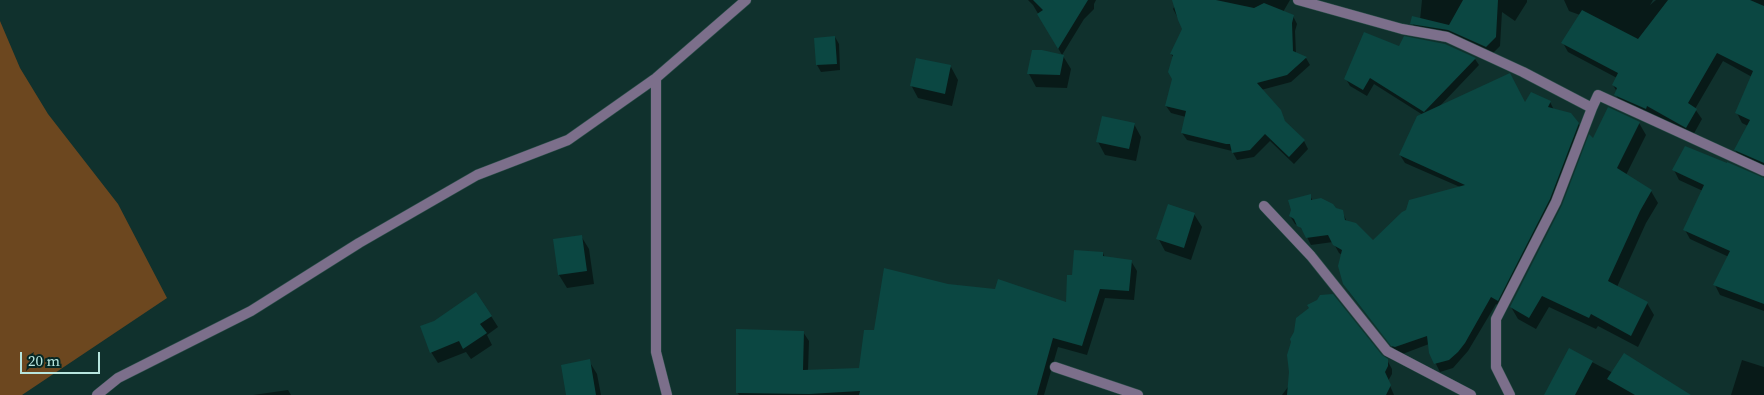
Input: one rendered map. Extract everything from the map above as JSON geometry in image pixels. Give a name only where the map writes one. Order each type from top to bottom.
[{"type":"street","points":[[97,395],[118,378],[250,311],[358,243],[477,175],[568,140],[656,78],[746,0]]},
{"type":"street","points":[[1298,0],[1402,29],[1447,37],[1523,72],[1592,108]]},
{"type":"street","points":[[656,78],[656,352],[667,395]]},
{"type":"street","points":[[1510,395],[1496,367],[1496,318],[1556,202],[1598,94],[1764,171]]},
{"type":"street","points":[[1264,206],[1310,256],[1387,351],[1472,395]]},
{"type":"street","points":[[1056,367],[1138,395]]},
{"type":"shaded area","points":[[0,21],[20,68],[48,114],[118,204],[167,298],[22,395],[0,395]]},
{"type":"building","points":[[1033,0],[1088,0],[1058,49],[1037,14],[1043,10]]},
{"type":"building","points":[[1172,0],[1216,0],[1254,8],[1264,3],[1294,15],[1292,23],[1293,51],[1307,57],[1287,75],[1257,83],[1281,110],[1285,121],[1305,140],[1289,157],[1265,134],[1250,150],[1232,153],[1230,144],[1181,133],[1186,111],[1165,106],[1172,79],[1168,72],[1173,55],[1170,54],[1182,29]]},
{"type":"building","points":[[1463,0],[1498,0],[1496,37],[1486,47],[1448,30],[1410,24],[1412,16],[1449,25]]},
{"type":"building","points":[[1668,0],[1750,0],[1764,6],[1764,163],[1734,150],[1750,120],[1735,113],[1753,71],[1717,53],[1688,103],[1697,109],[1686,128],[1647,106],[1646,109],[1614,95],[1617,88],[1612,85],[1618,73],[1561,43],[1582,10],[1638,39]]},
{"type":"building","points":[[1364,32],[1399,46],[1404,36],[1445,44],[1476,58],[1424,112],[1370,78],[1363,90],[1344,79]]},
{"type":"building","points":[[835,36],[837,64],[816,65],[814,38]]},
{"type":"building","points":[[1032,50],[1042,50],[1064,55],[1060,75],[1027,74]]},
{"type":"building","points":[[916,58],[951,65],[945,94],[910,86]]},
{"type":"building","points":[[1510,73],[1525,102],[1531,92],[1551,101],[1548,107],[1571,113],[1579,123],[1550,199],[1498,301],[1491,297],[1458,352],[1449,360],[1434,364],[1429,353],[1427,336],[1395,347],[1391,346],[1343,284],[1338,266],[1342,250],[1333,245],[1328,235],[1306,238],[1301,228],[1289,216],[1291,210],[1288,200],[1311,194],[1311,200],[1321,198],[1333,204],[1336,208],[1343,210],[1345,220],[1356,223],[1373,240],[1406,210],[1409,200],[1465,185],[1399,155],[1417,116]]},
{"type":"building","points":[[1608,107],[1640,122],[1617,168],[1652,190],[1640,211],[1608,281],[1648,302],[1631,336],[1591,314],[1589,318],[1542,296],[1529,318],[1510,307],[1562,205],[1589,134],[1593,138]]},
{"type":"building","points":[[1102,116],[1135,123],[1129,149],[1096,142]]},
{"type":"building","points":[[1685,146],[1764,178],[1764,304],[1713,285],[1730,251],[1683,230],[1704,185],[1672,170]]},
{"type":"building","points":[[1168,204],[1195,213],[1184,248],[1156,239]]},
{"type":"building","points":[[582,235],[587,271],[558,275],[553,239]]},
{"type":"building","points":[[1074,250],[1103,252],[1103,256],[1132,260],[1129,291],[1100,289],[1082,346],[1053,338],[1037,395],[859,395],[860,391],[809,394],[736,393],[736,329],[804,331],[803,370],[859,368],[864,330],[874,330],[884,268],[948,284],[995,289],[998,279],[1066,302],[1067,275],[1072,275]]},
{"type":"building","points":[[476,292],[492,316],[480,324],[487,333],[463,349],[459,341],[430,353],[420,326],[434,321]]},
{"type":"building","points":[[1333,294],[1382,355],[1388,359],[1388,366],[1385,372],[1391,385],[1386,395],[1287,395],[1289,372],[1287,355],[1296,318],[1309,308],[1307,305],[1317,300],[1320,295]]},
{"type":"building","points":[[1569,348],[1593,361],[1575,395],[1544,395]]},
{"type":"building","points":[[1624,353],[1691,395],[1635,395],[1607,379]]},
{"type":"building","points":[[590,359],[596,395],[566,395],[561,365]]}]
